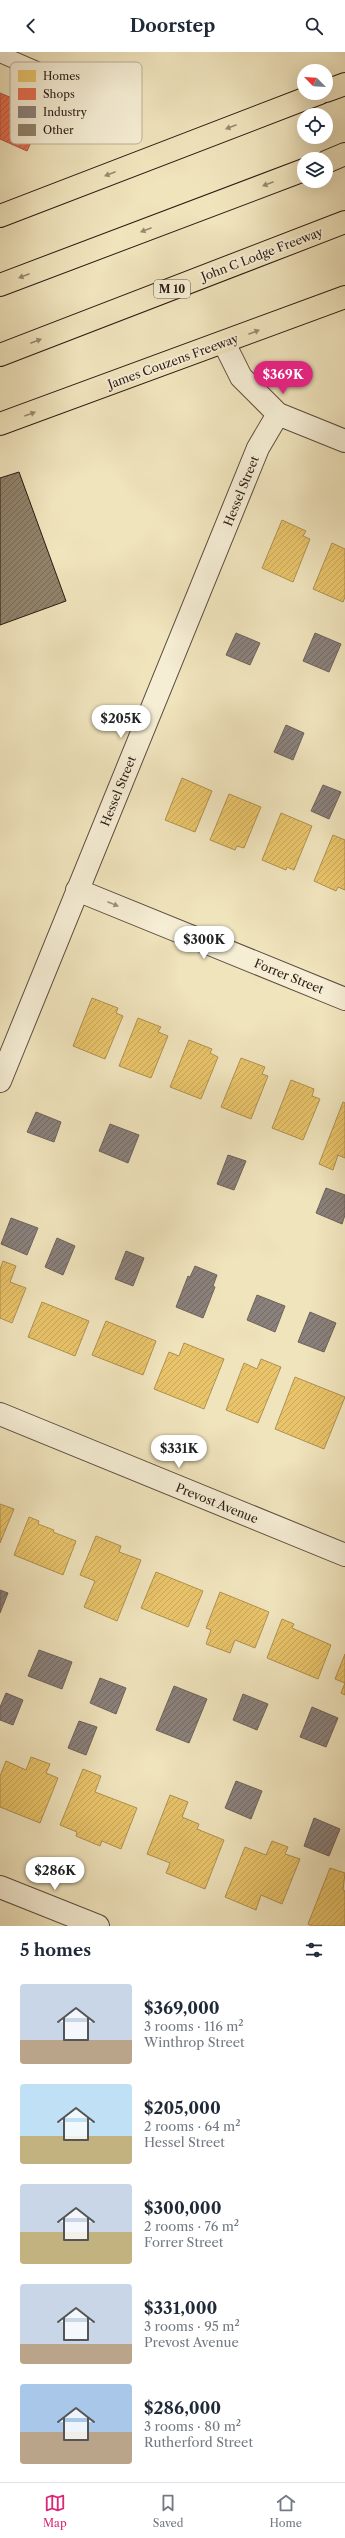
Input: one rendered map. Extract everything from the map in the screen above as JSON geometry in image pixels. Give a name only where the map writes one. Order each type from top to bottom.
[{"type":"main road","points":[[333,88],[345,84]]},
{"type":"main road","points":[[0,216],[302,100]]},
{"type":"main road","points":[[333,159],[345,154]]},
{"type":"main road","points":[[0,285],[297,173]]},
{"type":"main road","name":"John C Lodge Freeway","points":[[0,355],[345,222]]},
{"type":"main road","name":"James Couzens Freeway","points":[[0,424],[224,343],[345,297]]},
{"type":"street","points":[[224,343],[241,377],[278,414],[345,441]]},
{"type":"street","name":"Hessel Street","points":[[0,1081],[258,448],[278,414]]},
{"type":"street","name":"Forrer Street","points":[[77,890],[345,999]]},
{"type":"street","name":"Prevost Avenue","points":[[0,1414],[345,1556]]},
{"type":"street","points":[[0,1887],[98,1926]]},
{"type":"lane","points":[[0,54],[18,62]]},
{"type":"building: Homes","points":[[282,520],[306,531],[303,536],[310,539],[293,582],[262,568]]},
{"type":"building: Homes","points":[[332,543],[345,549],[345,597],[343,602],[313,589]]},
{"type":"building: Homes","points":[[182,778],[212,791],[195,832],[165,820]]},
{"type":"building: Homes","points":[[229,794],[261,807],[244,848],[237,846],[235,850],[210,840]]},
{"type":"building: Homes","points":[[281,813],[312,826],[294,870],[287,867],[286,870],[262,860]]},
{"type":"building: Homes","points":[[333,835],[345,840],[345,890],[338,887],[336,891],[314,881]]},
{"type":"building: Homes","points":[[92,998],[118,1008],[116,1013],[123,1016],[105,1059],[73,1046]]},
{"type":"building: Homes","points":[[138,1018],[161,1027],[158,1032],[168,1036],[151,1078],[119,1066]]},
{"type":"building: Homes","points":[[189,1040],[212,1049],[210,1053],[218,1057],[201,1099],[170,1087]]},
{"type":"building: Homes","points":[[241,1058],[265,1067],[262,1074],[268,1076],[251,1119],[221,1107]]},
{"type":"building: Homes","points":[[291,1080],[314,1089],[312,1096],[320,1099],[303,1140],[272,1128]]},
{"type":"building: Homes","points":[[343,1102],[345,1103],[345,1158],[338,1155],[333,1170],[319,1164]]},
{"type":"building: Homes","points":[[3,1261],[16,1266],[10,1282],[26,1288],[12,1323],[0,1318],[0,1269]]},
{"type":"building: Homes","points":[[42,1302],[89,1321],[75,1356],[28,1337]]},
{"type":"building: Homes","points":[[106,1321],[156,1341],[143,1375],[92,1355]]},
{"type":"building: Homes","points":[[184,1343],[224,1359],[204,1409],[154,1389],[169,1352],[179,1356]]},
{"type":"building: Homes","points":[[261,1359],[281,1367],[258,1423],[226,1410],[244,1363],[257,1369]]},
{"type":"building: Homes","points":[[295,1377],[345,1397],[324,1449],[275,1429]]},
{"type":"building: Homes","points":[[0,1504],[14,1509],[0,1543]]},
{"type":"building: Homes","points":[[29,1517],[39,1521],[38,1524],[54,1530],[53,1532],[76,1541],[63,1575],[14,1555]]},
{"type":"building: Homes","points":[[96,1536],[121,1546],[119,1552],[141,1560],[117,1621],[84,1607],[95,1581],[80,1575]]},
{"type":"building: Homes","points":[[156,1572],[203,1591],[188,1627],[141,1608]]},
{"type":"building: Homes","points":[[220,1592],[269,1612],[255,1648],[235,1640],[230,1653],[206,1644],[211,1630],[206,1628]]},
{"type":"building: Homes","points":[[282,1619],[294,1624],[292,1628],[331,1645],[318,1679],[267,1658]]},
{"type":"building: Homes","points":[[345,1654],[345,1683],[335,1679]]},
{"type":"building: Homes","points":[[345,1683],[345,1695],[341,1693]]},
{"type":"building: Homes","points":[[31,1757],[50,1764],[46,1773],[58,1778],[40,1823],[0,1807],[0,1776],[6,1761],[26,1770]]},
{"type":"building: Homes","points":[[83,1769],[101,1776],[95,1792],[137,1808],[121,1849],[102,1841],[100,1846],[76,1836],[77,1832],[60,1825]]},
{"type":"building: Homes","points":[[170,1795],[188,1802],[182,1817],[199,1824],[197,1829],[224,1840],[205,1889],[166,1873],[170,1863],[147,1854]]},
{"type":"building: Homes","points":[[272,1841],[288,1847],[285,1854],[300,1859],[282,1904],[261,1895],[256,1910],[225,1897],[245,1847],[266,1855]]},
{"type":"building: Homes","points":[[330,1868],[345,1873],[343,1890],[345,1891],[345,1926],[312,1926],[308,1924]]},
{"type":"building: Shops","points":[[0,93],[10,97],[10,143],[0,139]]},
{"type":"building: Shops","points":[[11,144],[30,144],[27,151]]},
{"type":"building: Industry","points":[[236,633],[260,643],[250,665],[226,655]]},
{"type":"building: Industry","points":[[315,633],[341,644],[329,672],[303,661]]},
{"type":"building: Industry","points":[[286,725],[304,733],[293,760],[274,752]]},
{"type":"building: Industry","points":[[323,785],[341,792],[329,819],[311,811]]},
{"type":"building: Industry","points":[[36,1112],[61,1122],[54,1142],[27,1132]]},
{"type":"building: Industry","points":[[110,1124],[139,1135],[128,1163],[99,1151]]},
{"type":"building: Industry","points":[[228,1155],[246,1161],[234,1190],[217,1184]]},
{"type":"building: Industry","points":[[326,1188],[345,1195],[345,1215],[342,1224],[316,1213]]},
{"type":"building: Industry","points":[[11,1218],[38,1228],[27,1255],[1,1244]]},
{"type":"building: Industry","points":[[57,1238],[75,1246],[63,1275],[45,1267]]},
{"type":"building: Industry","points":[[126,1251],[144,1258],[133,1286],[115,1279]]},
{"type":"building: Industry","points":[[195,1266],[217,1275],[213,1286],[215,1287],[203,1318],[176,1307],[188,1276],[190,1277]]},
{"type":"building: Industry","points":[[257,1295],[285,1306],[275,1332],[247,1320]]},
{"type":"building: Industry","points":[[310,1312],[336,1323],[324,1352],[298,1342]]},
{"type":"building: Industry","points":[[0,1590],[8,1593],[0,1613]]},
{"type":"building: Industry","points":[[39,1650],[72,1662],[62,1689],[28,1676]]},
{"type":"building: Industry","points":[[100,1678],[126,1688],[116,1714],[90,1703]]},
{"type":"building: Industry","points":[[174,1686],[207,1699],[189,1743],[156,1730]]},
{"type":"building: Industry","points":[[6,1693],[23,1700],[13,1725],[0,1720],[0,1707]]},
{"type":"building: Industry","points":[[243,1694],[268,1704],[257,1730],[233,1720]]},
{"type":"building: Industry","points":[[312,1707],[338,1718],[326,1747],[300,1737]]},
{"type":"building: Industry","points":[[79,1721],[97,1727],[86,1755],[68,1748]]},
{"type":"building: Industry","points":[[236,1781],[262,1791],[251,1819],[225,1808]]},
{"type":"building: Industry","points":[[314,1818],[340,1829],[329,1856],[304,1846]]},
{"type":"building: Other","points":[[19,472],[66,601],[0,625],[0,478]]}]
